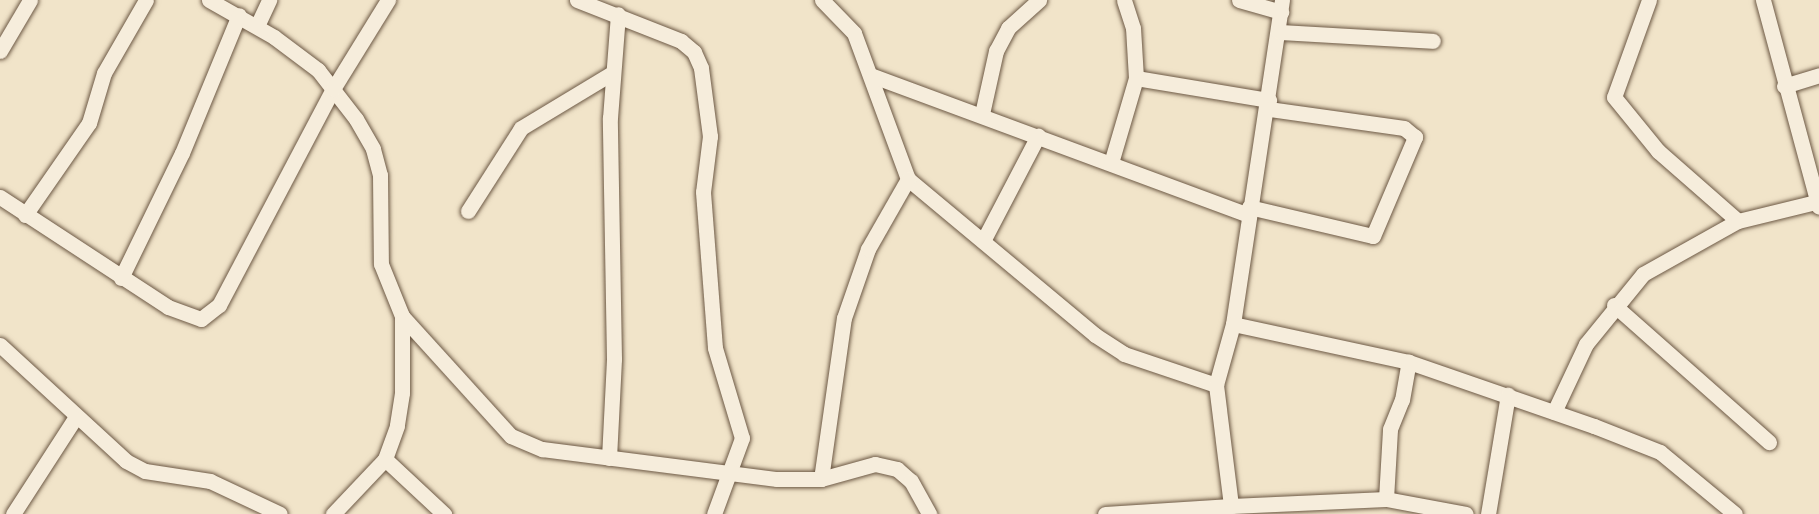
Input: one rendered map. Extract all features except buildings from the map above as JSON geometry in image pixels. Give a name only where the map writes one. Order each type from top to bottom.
[{"type":"street","points":[[2,41],[30,0]]},
{"type":"street","points":[[26,215],[89,123],[104,74],[146,0]]},
{"type":"street","points":[[209,0],[239,15],[296,51],[333,89],[373,149],[380,176],[381,264],[402,316],[511,436],[542,449],[777,479],[821,479],[855,466],[875,464],[897,469],[911,481],[929,514]]},
{"type":"street","points":[[257,26],[269,0]]},
{"type":"street","points":[[0,197],[168,307],[201,319],[219,305],[333,89],[388,0]]},
{"type":"street","points":[[577,0],[618,14],[681,41],[694,52],[701,68],[710,136],[703,192],[715,348],[742,438],[714,514]]},
{"type":"street","points":[[822,0],[854,33],[873,76],[908,179],[1124,354],[1216,385]]},
{"type":"street","points":[[982,114],[996,51],[1008,28],[1039,0]]},
{"type":"street","points":[[1111,164],[1136,78],[1133,28],[1124,0]]},
{"type":"street","points":[[1231,506],[1216,385],[1233,324],[1248,210],[1269,105],[1282,6],[1239,0]]},
{"type":"street","points":[[1649,0],[1614,97],[1658,151],[1738,221]]},
{"type":"street","points":[[1554,412],[1571,369],[1614,305],[1663,260],[1738,221],[1817,204],[1763,0]]},
{"type":"street","points":[[609,458],[614,359],[612,73],[618,14]]},
{"type":"street","points":[[121,278],[182,153],[239,15]]},
{"type":"street","points":[[1279,33],[1433,41]]},
{"type":"street","points":[[468,211],[521,128],[612,73]]},
{"type":"street","points":[[1784,86],[1819,75]]},
{"type":"street","points":[[873,76],[921,90],[943,105],[982,114],[1111,164],[1248,210],[1373,236],[1415,138],[1404,128],[1269,105],[1136,78]]},
{"type":"street","points":[[983,241],[1038,136]]},
{"type":"street","points":[[821,479],[844,318],[868,249],[908,179]]},
{"type":"street","points":[[1614,305],[1769,442]]},
{"type":"street","points":[[333,514],[385,459],[397,426],[402,393],[402,316]]},
{"type":"street","points":[[1233,324],[1409,362],[1554,412],[1660,453],[1736,514]]},
{"type":"street","points":[[0,345],[75,418],[126,461],[145,471],[210,481],[280,514]]},
{"type":"street","points":[[1386,499],[1390,429],[1402,400],[1409,362]]},
{"type":"street","points":[[1488,514],[1508,395]]},
{"type":"street","points":[[13,514],[75,418]]},
{"type":"street","points":[[385,459],[444,514]]},
{"type":"street","points":[[1105,514],[1231,506],[1280,509],[1386,499],[1466,514]]}]
